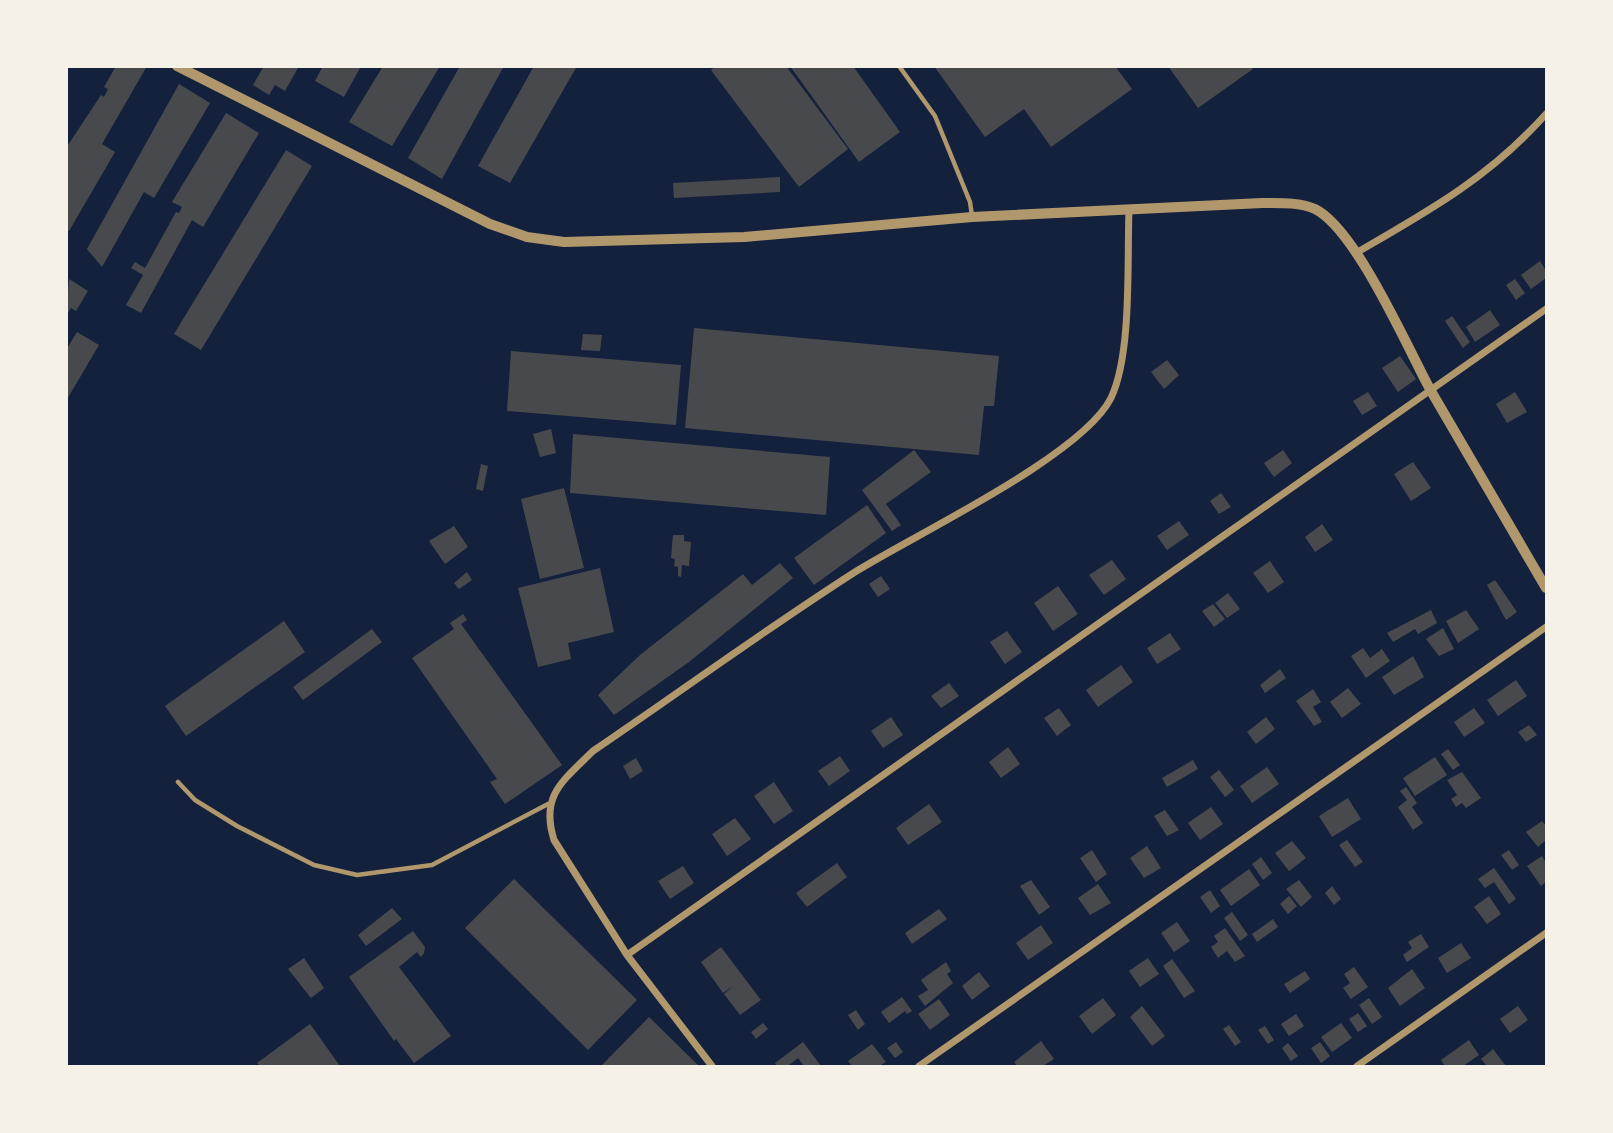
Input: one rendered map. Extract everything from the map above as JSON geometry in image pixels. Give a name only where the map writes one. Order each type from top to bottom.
[{"type":"street","points":[[177,66],[490,224],[527,237],[564,242],[744,237],[972,216],[1289,203],[1315,210],[1337,228],[1356,253],[1432,392],[1546,588]]},
{"type":"street","points":[[1356,253],[1455,196],[1519,145],[1546,114]]},
{"type":"street","points":[[712,1066],[627,955],[554,840],[548,822],[548,804],[562,782],[593,751],[855,572],[1062,448],[1099,416],[1110,400],[1122,370],[1129,210]]},
{"type":"street","points":[[627,955],[1432,392],[1546,309]]},
{"type":"street","points":[[919,1066],[1546,627]]},
{"type":"street","points":[[1357,1066],[1546,933]]},
{"type":"lane","points":[[198,78],[204,66]]},
{"type":"lane","points":[[899,66],[935,116],[970,202],[972,216]]},
{"type":"lane","points":[[178,782],[195,800],[237,826],[314,865],[357,875],[432,865],[548,804]]},
{"type":"building","points":[[116,66],[147,66],[102,144],[115,152],[69,231],[66,229],[66,148],[101,95],[104,97],[108,89],[104,87]]},
{"type":"building","points":[[264,66],[299,66],[285,91],[275,85],[269,95],[253,85]]},
{"type":"building","points":[[323,66],[361,66],[344,97],[315,81]]},
{"type":"building","points":[[383,66],[440,66],[392,146],[349,122]]},
{"type":"building","points":[[460,66],[504,66],[442,179],[408,158]]},
{"type":"building","points":[[534,66],[577,66],[510,183],[478,166]]},
{"type":"building","points":[[716,66],[786,66],[848,149],[799,187],[711,70]]},
{"type":"building","points":[[790,66],[853,66],[900,132],[859,162]]},
{"type":"building","points":[[934,66],[1115,66],[1132,89],[1051,147],[1024,109],[985,137]]},
{"type":"building","points":[[1168,66],[1251,66],[1253,69],[1198,108]]},
{"type":"building","points":[[179,84],[210,103],[154,198],[144,192],[102,267],[87,249]]},
{"type":"building","points":[[226,113],[259,133],[203,227],[192,220],[141,313],[126,305],[143,275],[131,268],[135,262],[145,268],[176,212],[179,213],[182,207],[172,202]]},
{"type":"building","points":[[286,150],[312,166],[201,350],[174,334]]},
{"type":"building","points":[[780,177],[780,192],[674,198],[673,183]]},
{"type":"building","points":[[1540,261],[1546,271],[1546,278],[1531,289],[1521,275]]},
{"type":"building","points":[[69,279],[88,291],[76,311],[71,308],[66,316]]},
{"type":"building","points":[[1515,279],[1525,293],[1516,300],[1506,285]]},
{"type":"building","points":[[1490,310],[1500,325],[1475,342],[1466,327]]},
{"type":"building","points":[[1452,316],[1470,342],[1463,348],[1445,321]]},
{"type":"building","points":[[694,328],[999,356],[994,406],[984,406],[979,455],[685,428]]},
{"type":"building","points":[[77,332],[99,345],[66,401],[66,350]]},
{"type":"building","points":[[583,334],[602,335],[600,351],[581,350]]},
{"type":"building","points":[[511,351],[681,365],[676,425],[507,411]]},
{"type":"building","points":[[1400,356],[1416,379],[1398,392],[1382,368]]},
{"type":"building","points":[[1167,360],[1179,375],[1164,389],[1151,372]]},
{"type":"building","points":[[1368,392],[1377,406],[1362,415],[1353,401]]},
{"type":"building","points":[[1515,392],[1527,412],[1507,423],[1496,404]]},
{"type":"building","points":[[551,429],[556,453],[540,457],[533,434]]},
{"type":"building","points":[[573,434],[830,457],[826,515],[570,493]]},
{"type":"building","points":[[914,450],[931,472],[886,504],[901,525],[892,531],[862,490]]},
{"type":"building","points":[[1283,450],[1292,463],[1274,477],[1264,463]]},
{"type":"building","points":[[1413,462],[1431,488],[1411,501],[1394,474]]},
{"type":"building","points":[[481,464],[488,466],[483,491],[476,489]]},
{"type":"building","points":[[564,488],[584,568],[540,579],[521,499]]},
{"type":"building","points":[[1221,493],[1231,507],[1219,514],[1210,501]]},
{"type":"building","points":[[867,505],[886,533],[814,585],[794,558]]},
{"type":"building","points":[[1179,521],[1189,535],[1167,550],[1157,536]]},
{"type":"building","points":[[1322,524],[1333,540],[1315,552],[1305,537]]},
{"type":"building","points":[[454,526],[468,547],[445,564],[429,541]]},
{"type":"building","points":[[673,535],[684,535],[684,541],[691,542],[689,566],[682,565],[681,577],[678,576],[678,567],[674,566],[675,559],[671,558]]},
{"type":"building","points":[[1112,560],[1126,579],[1104,595],[1089,575]]},
{"type":"building","points":[[1270,561],[1284,582],[1268,593],[1253,573]]},
{"type":"building","points":[[780,563],[793,578],[689,662],[614,715],[598,695],[640,655],[743,574],[752,585]]},
{"type":"building","points":[[600,568],[614,632],[568,643],[571,659],[538,667],[518,588]]},
{"type":"building","points":[[467,572],[472,580],[459,589],[454,583]]},
{"type":"building","points":[[881,576],[890,589],[878,597],[869,584]]},
{"type":"building","points":[[1495,580],[1517,612],[1506,620],[1487,585]]},
{"type":"building","points":[[1058,586],[1078,614],[1053,631],[1034,603]]},
{"type":"building","points":[[1228,593],[1240,609],[1227,618],[1215,603]]},
{"type":"building","points":[[1213,604],[1225,619],[1214,627],[1202,611]]},
{"type":"building","points":[[1431,610],[1437,623],[1418,634],[1415,629],[1393,642],[1387,633]]},
{"type":"building","points":[[1466,610],[1479,629],[1458,643],[1446,621]]},
{"type":"building","points":[[463,614],[467,620],[461,624],[562,765],[505,804],[490,782],[497,779],[412,658],[454,629],[450,623]]},
{"type":"building","points":[[284,621],[305,652],[186,736],[165,706]]},
{"type":"building","points":[[1443,628],[1454,649],[1439,656],[1426,639]]},
{"type":"building","points":[[372,629],[382,642],[303,700],[293,687]]},
{"type":"building","points":[[1007,631],[1022,652],[1005,664],[990,642]]},
{"type":"building","points":[[1170,633],[1181,649],[1157,664],[1147,648]]},
{"type":"building","points":[[1363,648],[1370,658],[1382,649],[1390,661],[1366,678],[1351,656]]},
{"type":"building","points":[[1413,656],[1424,677],[1394,695],[1382,677]]},
{"type":"building","points":[[1121,665],[1133,682],[1098,707],[1086,690]]},
{"type":"building","points":[[1280,669],[1286,678],[1265,693],[1260,685]]},
{"type":"building","points":[[1516,680],[1527,696],[1498,716],[1487,700]]},
{"type":"building","points":[[949,683],[959,696],[941,708],[931,696]]},
{"type":"building","points":[[1348,688],[1361,704],[1342,718],[1330,702]]},
{"type":"building","points":[[1313,689],[1321,702],[1313,707],[1322,722],[1314,726],[1296,701]]},
{"type":"building","points":[[1059,708],[1071,725],[1057,736],[1044,718]]},
{"type":"building","points":[[1474,708],[1485,723],[1464,737],[1454,722]]},
{"type":"building","points":[[891,717],[903,735],[883,748],[871,731]]},
{"type":"building","points":[[1266,717],[1275,729],[1256,744],[1247,732]]},
{"type":"building","points":[[1529,725],[1537,735],[1526,742],[1518,732]]},
{"type":"building","points":[[1008,747],[1020,764],[1001,778],[989,762]]},
{"type":"building","points":[[1448,749],[1460,765],[1453,770],[1441,754]]},
{"type":"building","points":[[840,756],[850,771],[829,786],[818,771]]},
{"type":"building","points":[[1435,757],[1447,775],[1415,796],[1403,778]]},
{"type":"building","points":[[636,758],[643,771],[630,779],[623,766]]},
{"type":"building","points":[[1193,760],[1198,769],[1167,787],[1162,778]]},
{"type":"building","points":[[1267,767],[1279,784],[1252,803],[1240,786]]},
{"type":"building","points":[[1219,770],[1234,790],[1225,797],[1210,777]]},
{"type":"building","points":[[1462,772],[1481,798],[1466,808],[1462,803],[1456,807],[1451,799],[1457,795],[1447,780]]},
{"type":"building","points":[[774,782],[793,811],[774,824],[754,796]]},
{"type":"building","points":[[1406,787],[1417,803],[1412,807],[1423,823],[1413,830],[1398,807],[1407,800],[1400,791]]},
{"type":"building","points":[[1348,798],[1361,819],[1332,837],[1319,816]]},
{"type":"building","points":[[929,804],[942,822],[908,845],[896,828]]},
{"type":"building","points":[[1211,807],[1223,824],[1200,840],[1188,823]]},
{"type":"building","points":[[1165,810],[1179,830],[1167,836],[1154,816]]},
{"type":"building","points":[[735,818],[751,839],[727,856],[712,834]]},
{"type":"building","points":[[1542,821],[1546,826],[1546,840],[1538,847],[1526,832]]},
{"type":"building","points":[[1347,840],[1363,862],[1355,867],[1339,845]]},
{"type":"building","points":[[1292,841],[1306,858],[1289,871],[1275,853]]},
{"type":"building","points":[[1147,846],[1161,868],[1144,878],[1130,858]]},
{"type":"building","points":[[1092,850],[1107,874],[1096,882],[1080,858]]},
{"type":"building","points":[[1509,850],[1519,865],[1512,870],[1501,855]]},
{"type":"building","points":[[1542,856],[1546,863],[1546,882],[1541,886],[1527,866]]},
{"type":"building","points":[[1261,857],[1272,873],[1263,880],[1252,864]]},
{"type":"building","points":[[837,863],[847,877],[807,907],[796,893]]},
{"type":"building","points":[[683,866],[694,883],[670,899],[658,881]]},
{"type":"building","points":[[1494,868],[1516,899],[1509,904],[1494,882],[1485,888],[1478,879]]},
{"type":"building","points":[[1249,869],[1260,885],[1231,906],[1220,890]]},
{"type":"building","points":[[514,879],[637,1000],[588,1050],[465,928]]},
{"type":"building","points":[[1031,880],[1050,907],[1039,915],[1020,886]]},
{"type":"building","points":[[1299,880],[1312,897],[1301,907],[1286,889]]},
{"type":"building","points":[[1098,884],[1111,903],[1090,915],[1078,898]]},
{"type":"building","points":[[1332,886],[1341,899],[1334,905],[1325,893]]},
{"type":"building","points":[[1210,890],[1220,906],[1211,913],[1200,897]]},
{"type":"building","points":[[1289,896],[1297,906],[1288,914],[1280,904]]},
{"type":"building","points":[[1489,896],[1501,914],[1487,924],[1474,907]]},
{"type":"building","points":[[392,908],[402,919],[366,946],[358,935]]},
{"type":"building","points":[[939,909],[947,919],[912,944],[905,933]]},
{"type":"building","points":[[1232,912],[1248,935],[1240,941],[1224,918]]},
{"type":"building","points":[[1273,919],[1278,927],[1257,942],[1252,934]]},
{"type":"building","points":[[1177,922],[1190,941],[1174,952],[1161,933]]},
{"type":"building","points":[[1041,925],[1053,943],[1028,960],[1016,943]]},
{"type":"building","points":[[1225,928],[1245,956],[1235,962],[1227,951],[1218,958],[1211,947],[1218,942],[1214,936]]},
{"type":"building","points":[[413,931],[425,947],[424,953],[421,957],[417,952],[399,967],[451,1036],[414,1063],[396,1039],[394,1041],[349,977]]},
{"type":"building","points":[[1421,934],[1429,947],[1407,962],[1403,955],[1412,948],[1408,942]]},
{"type":"building","points":[[1461,943],[1471,958],[1447,973],[1438,958]]},
{"type":"building","points":[[721,947],[761,1000],[740,1015],[724,994],[733,986],[723,993],[701,962]]},
{"type":"building","points":[[304,958],[324,988],[311,998],[288,969]]},
{"type":"building","points":[[1148,958],[1159,974],[1140,987],[1129,971]]},
{"type":"building","points":[[1172,959],[1195,991],[1184,998],[1163,966]]},
{"type":"building","points":[[946,962],[951,971],[947,974],[953,983],[925,1006],[918,996],[928,990],[921,980]]},
{"type":"building","points":[[1354,967],[1368,987],[1351,999],[1343,988],[1350,983],[1344,974]]},
{"type":"building","points":[[1412,969],[1425,988],[1400,1006],[1388,988]]},
{"type":"building","points":[[1305,971],[1310,979],[1290,993],[1284,984]]},
{"type":"building","points":[[979,972],[990,986],[972,1000],[962,986]]},
{"type":"building","points":[[902,997],[912,1011],[907,1014],[905,1011],[889,1023],[881,1012]]},
{"type":"building","points":[[1103,998],[1116,1015],[1092,1034],[1079,1016]]},
{"type":"building","points":[[1369,998],[1382,1017],[1372,1024],[1359,1005]]},
{"type":"building","points":[[939,999],[950,1015],[930,1030],[918,1014]]},
{"type":"building","points":[[1142,1006],[1165,1036],[1152,1046],[1130,1017]]},
{"type":"building","points":[[1518,1006],[1528,1020],[1510,1033],[1500,1019]]},
{"type":"building","points":[[856,1010],[865,1024],[858,1030],[848,1015]]},
{"type":"building","points":[[1358,1013],[1367,1026],[1358,1032],[1349,1019]]},
{"type":"building","points":[[1296,1014],[1304,1026],[1289,1036],[1281,1024]]},
{"type":"building","points":[[649,1017],[699,1066],[601,1066]]},
{"type":"building","points":[[763,1023],[768,1029],[756,1039],[751,1032]]},
{"type":"building","points":[[1341,1023],[1352,1038],[1332,1052],[1321,1037]]},
{"type":"building","points":[[310,1024],[340,1066],[260,1066],[257,1063]]},
{"type":"building","points":[[1229,1025],[1241,1042],[1235,1046],[1223,1029]]},
{"type":"building","points":[[1265,1026],[1274,1040],[1268,1044],[1258,1030]]},
{"type":"building","points":[[1469,1040],[1479,1055],[1463,1066],[1445,1066],[1441,1060]]},
{"type":"building","points":[[1041,1041],[1054,1059],[1043,1066],[1017,1066],[1014,1062]]},
{"type":"building","points":[[803,1042],[821,1066],[804,1066],[798,1058],[788,1066],[777,1066],[775,1063]]},
{"type":"building","points":[[896,1042],[903,1052],[895,1058],[887,1048]]},
{"type":"building","points":[[1320,1042],[1330,1056],[1321,1063],[1311,1048]]},
{"type":"building","points":[[1288,1043],[1298,1056],[1291,1061],[1282,1048]]},
{"type":"building","points":[[872,1044],[886,1062],[879,1066],[852,1066],[848,1061]]},
{"type":"building","points":[[1493,1049],[1506,1066],[1487,1066],[1481,1059]]}]
